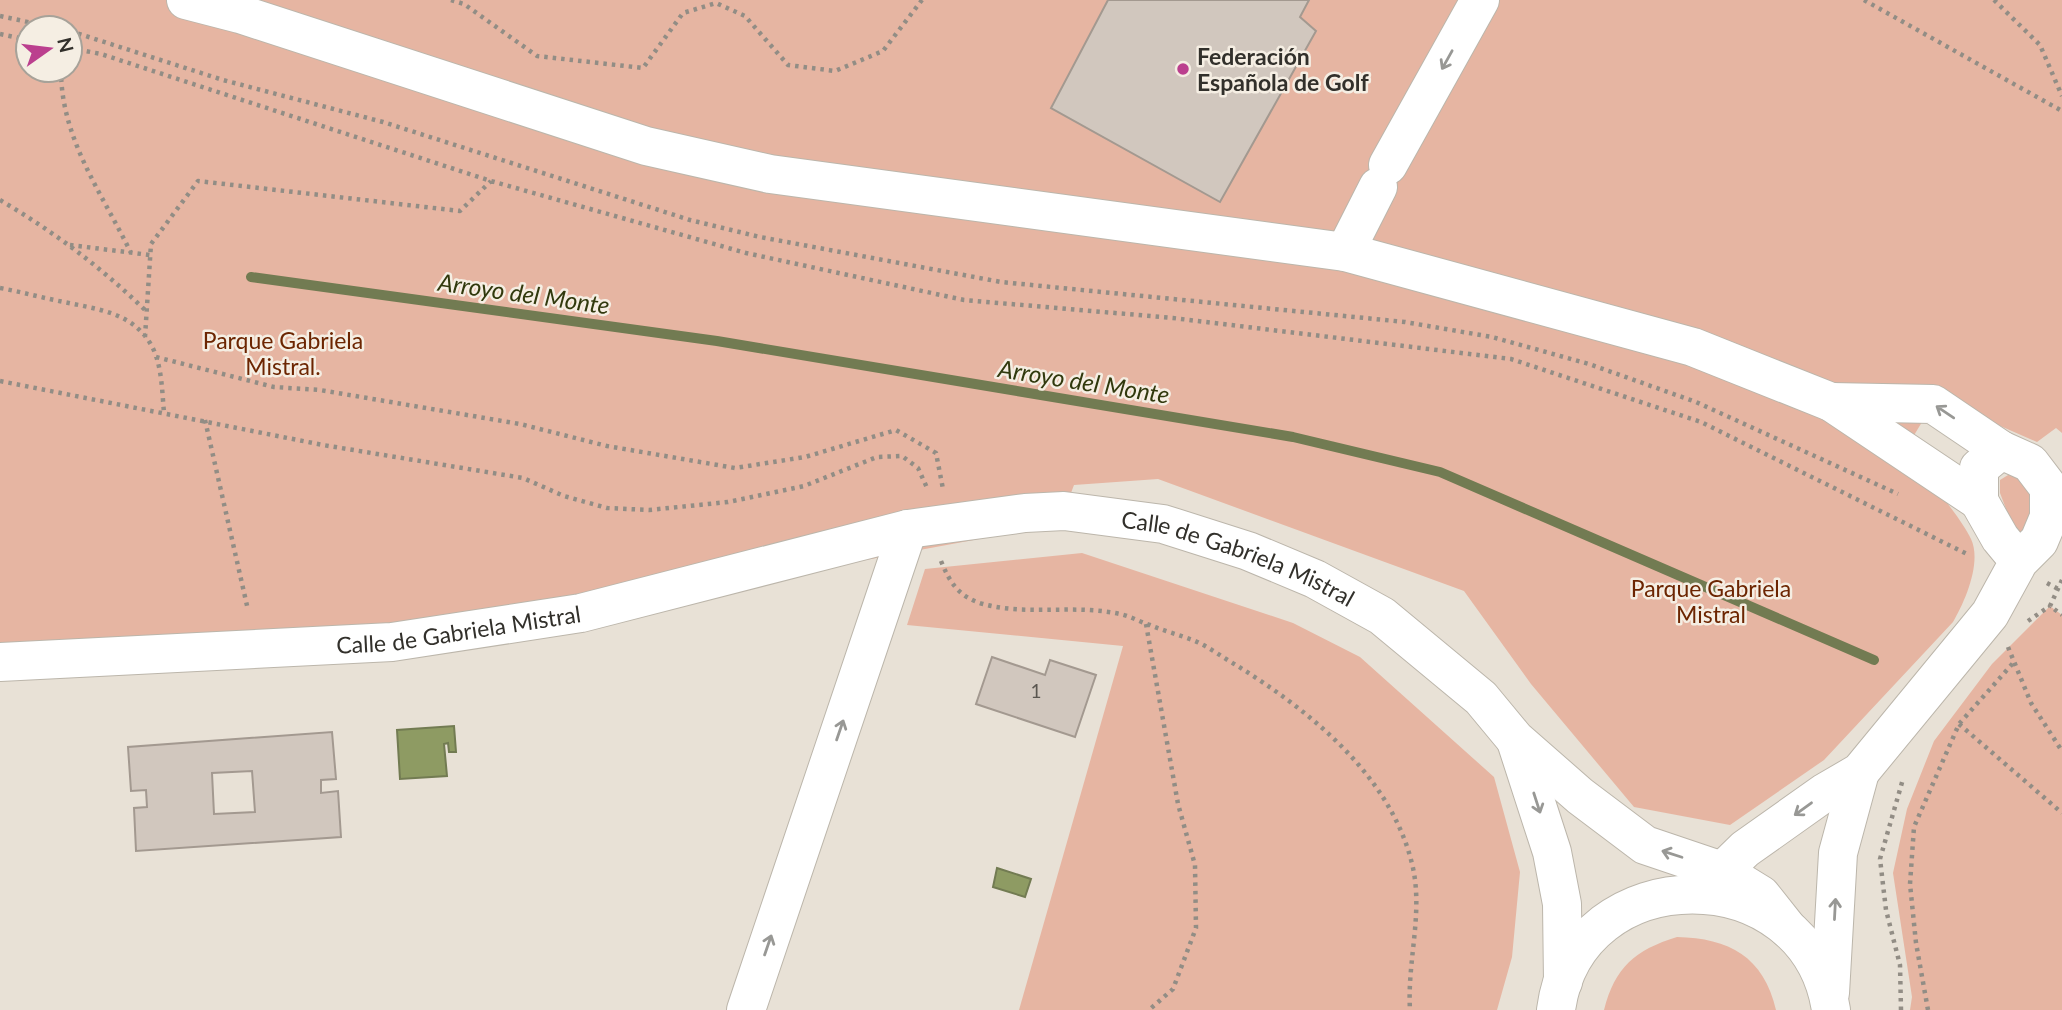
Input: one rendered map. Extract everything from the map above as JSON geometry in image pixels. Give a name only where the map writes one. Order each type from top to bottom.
[{"type":"street","points":[[186,0],[646,146],[771,174],[1345,253],[1693,347],[1831,402],[1979,501],[2000,538],[2019,561]]},
{"type":"street","points":[[1345,253],[1383,176],[1480,0]]},
{"type":"street","points":[[1559,996],[1582,947],[1611,920],[1627,909],[1711,882],[1745,849],[1824,793],[1860,772],[1990,614],[2019,561],[2039,541],[2049,517],[2049,488],[2030,463],[2001,450],[1933,404],[1831,402]]},
{"type":"street","points":[[1979,501],[1979,468],[2001,450]]},
{"type":"street","name":"Calle de Gabriela Mistral","points":[[0,662],[392,642],[581,613],[926,526],[1064,511],[1163,524],[1248,551],[1315,579],[1382,616],[1481,698],[1515,738],[1580,796],[1645,845],[1711,882]]},
{"type":"street","points":[[746,1010],[926,526]]},
{"type":"street","name":"Calle de Gabriela Mistral","points":[[1515,738],[1552,852],[1562,904],[1559,996]]},
{"type":"street","points":[[1830,1006],[1838,853],[1860,772]]},
{"type":"street","points":[[1711,882],[1729,897],[1756,907],[1788,929],[1813,959],[1830,1006]]},
{"type":"path","points":[[452,0],[464,4],[537,56],[643,68],[683,13],[716,3],[745,16],[788,65],[835,71],[883,51],[922,0]]},
{"type":"path","points":[[1864,0],[2062,111]]},
{"type":"path","points":[[1994,0],[2040,45],[2062,96]]},
{"type":"path","points":[[84,36],[223,80],[383,122],[690,220],[760,237],[1001,282],[1405,322],[1492,337],[1589,364],[1696,402],[1902,496]]},
{"type":"path","points":[[84,51],[491,181],[746,253],[964,300],[1173,318],[1511,359],[1701,422],[1967,554],[1979,555]]},
{"type":"path","points":[[61,84],[61,99],[80,159],[110,208],[131,253]]},
{"type":"path","points":[[145,337],[151,244],[198,181],[460,211],[491,181]]},
{"type":"path","points":[[0,200],[104,270],[146,311]]},
{"type":"path","points":[[69,244],[150,255]]},
{"type":"path","points":[[0,288],[95,307],[121,317],[145,337],[156,357],[164,412]]},
{"type":"path","points":[[156,357],[274,387],[320,390],[520,424],[607,446],[735,468],[805,457],[896,430],[936,453],[942,479],[926,526]]},
{"type":"path","points":[[205,420],[248,610]]},
{"type":"path","points":[[2062,580],[2061,589],[2050,606],[2062,615]]},
{"type":"path","points":[[1146,624],[1168,754],[1196,878],[1196,928],[1173,989],[1149,1010]]},
{"type":"path","points":[[2004,636],[2031,703],[2062,751]]},
{"type":"path","points":[[1928,1010],[1916,943],[1910,884],[1914,827],[1959,724],[2014,662]]},
{"type":"path","points":[[1959,724],[2062,813]]},
{"type":"path","points":[[1880,859],[1886,910],[1900,965],[1901,1010]]},
{"type":"green space","points":[[0,0],[2062,0],[2062,433],[2056,428],[2037,442],[1980,417],[1933,404],[1905,450],[1950,506],[1971,539],[1975,559],[1971,582],[1962,604],[1953,622],[1824,760],[1730,825],[1634,807],[1531,684],[1464,591],[1158,479],[1074,485],[1059,524],[581,613],[0,654]]},
{"type":"green space","points":[[2013,472],[2032,492],[2029,542],[2016,535],[2000,493],[2000,480]]},
{"type":"green space","points":[[1082,553],[1293,623],[1360,657],[1494,777],[1520,872],[1512,957],[1497,1010],[1019,1010],[1123,646],[907,625],[925,569]]},
{"type":"green space","points":[[2050,606],[2062,615],[2062,1010],[1910,1010],[1912,997],[1893,873],[1907,809],[1934,741],[1992,664]]},
{"type":"green space","points":[[1677,937],[1713,941],[1742,954],[1763,976],[1776,1010],[1604,1010],[1614,982],[1629,962],[1649,948]]},
{"type":"shaded area","points":[[454,726],[456,752],[449,752],[448,743],[444,744],[447,776],[400,779],[397,730]]},
{"type":"shaded area","points":[[997,868],[1031,879],[1025,897],[993,887]]},
{"type":"building","name":"Federación Española de Golf","points":[[1108,0],[1309,0],[1300,17],[1316,31],[1220,202],[1051,108]]},
{"type":"building","points":[[992,657],[1045,675],[1050,660],[1096,675],[1075,737],[976,704]]},
{"type":"building","points":[[332,732],[336,779],[321,780],[321,793],[338,791],[341,837],[136,851],[134,808],[147,807],[146,790],[131,791],[128,747]],"holes":[[[252,771],[255,812],[214,814],[212,773]]]},
{"type":"waterway","name":"Arroyo del Monte","points":[[251,277],[717,341],[1293,437],[1440,472],[1874,660]]},
{"type":"place","name":"Federación Española de Golf","points":[[1183,69]]},
{"type":"park label","name":"Parque Gabriela Mistral.","points":[[283,353]]},
{"type":"park label","name":"Parque Gabriela Mistral","points":[[1711,601]]}]
